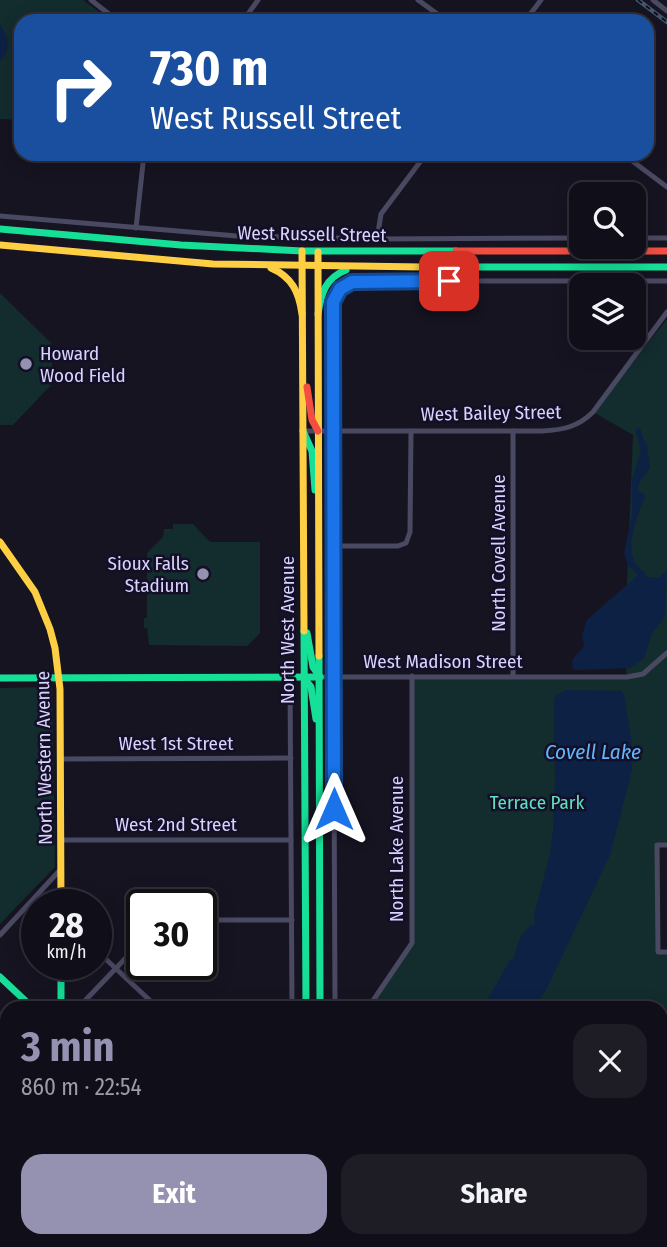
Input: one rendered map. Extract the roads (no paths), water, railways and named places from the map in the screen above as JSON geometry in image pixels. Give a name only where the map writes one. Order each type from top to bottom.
[{"type":"main road","name":"West Russell Street","points":[[0,229],[178,245],[318,252],[667,251]]},
{"type":"main road","name":"West Russell Street","points":[[0,245],[181,261],[302,267],[667,268]]},
{"type":"main road","name":"North West Avenue","points":[[302,251],[306,1001]]},
{"type":"main road","name":"North West Avenue","points":[[318,252],[320,1001]]},
{"type":"main road","points":[[259,265],[279,271],[290,279],[297,291],[302,314]]},
{"type":"main road","points":[[318,314],[323,288],[335,274],[380,267]]},
{"type":"main road","points":[[303,370],[312,420],[319,431]]},
{"type":"main road","points":[[303,431],[312,447],[319,517]]},
{"type":"main road","name":"North Western Avenue","points":[[0,542],[26,575],[39,597],[55,644],[60,678],[61,889]]},
{"type":"main road","points":[[303,620],[313,667],[320,677]]},
{"type":"main road","points":[[303,677],[311,687],[320,731]]},
{"type":"main road","name":"West Madison Street","points":[[0,678],[320,677]]},
{"type":"main road","points":[[0,977],[26,1001]]},
{"type":"main road","points":[[61,980],[61,1001]]},
{"type":"street","points":[[91,0],[100,3]]},
{"type":"street","points":[[418,0],[437,14]]},
{"type":"street","points":[[530,14],[541,0]]},
{"type":"street","points":[[653,0],[662,3],[667,11]]},
{"type":"street","points":[[136,228],[143,161]]},
{"type":"street","points":[[377,239],[381,214],[421,161]]},
{"type":"street","points":[[632,161],[667,187]]},
{"type":"street","name":"West Russell Street","points":[[0,216],[237,236],[569,238]]},
{"type":"street","points":[[646,238],[667,238]]},
{"type":"street","points":[[498,239],[498,252]]},
{"type":"street","points":[[335,1001],[332,431],[334,298],[348,283],[359,281],[667,281]]},
{"type":"street","name":"West Bailey Street","points":[[303,431],[560,430],[577,425],[586,419],[667,312]]},
{"type":"street","points":[[333,546],[398,546],[407,543],[411,431]]},
{"type":"street","name":"North Covell Avenue","points":[[513,431],[513,676]]},
{"type":"street","name":"West Madison Street","points":[[320,677],[636,676],[648,670],[667,653]]},
{"type":"street","name":"North Lake Avenue","points":[[373,1001],[412,943],[412,676]]},
{"type":"street","name":"North West Avenue","points":[[290,677],[292,1001]]},
{"type":"street","name":"West 1st Street","points":[[61,759],[291,758]]},
{"type":"street","name":"West 2nd Street","points":[[61,841],[291,840]]},
{"type":"street","points":[[667,845],[657,845],[658,952],[667,952]]},
{"type":"street","points":[[43,889],[61,869]]},
{"type":"street","points":[[0,935],[21,912]]},
{"type":"street","points":[[217,920],[292,920]]},
{"type":"street","points":[[85,1001],[126,958]]},
{"type":"street","points":[[112,964],[151,1001]]},
{"type":"water","points":[[0,24],[8,43],[0,61]]},
{"type":"water","points":[[638,428],[647,444],[650,468],[638,485],[639,492],[645,497],[631,547],[637,565],[646,577],[659,578],[667,570],[665,617],[652,633],[644,658],[630,668],[573,669],[572,660],[584,646],[582,635],[587,620],[637,576],[628,566],[624,553],[632,516],[632,480],[641,451],[636,431]]},
{"type":"water","name":"Covell Lake","points":[[565,690],[621,691],[624,695],[631,738],[632,770],[610,855],[546,990],[537,1001],[487,1001],[510,960],[514,958],[523,933],[535,924],[534,915],[550,854],[553,831],[554,700]]},
{"type":"railway","points":[[638,0],[667,22]]},
{"type":"place","name":"Howard Wood Field","points":[[26,364]]},
{"type":"place","name":"Sioux Falls Stadium","points":[[203,574]]},
{"type":"park label","name":"Terrace Park","points":[[537,802]]}]
